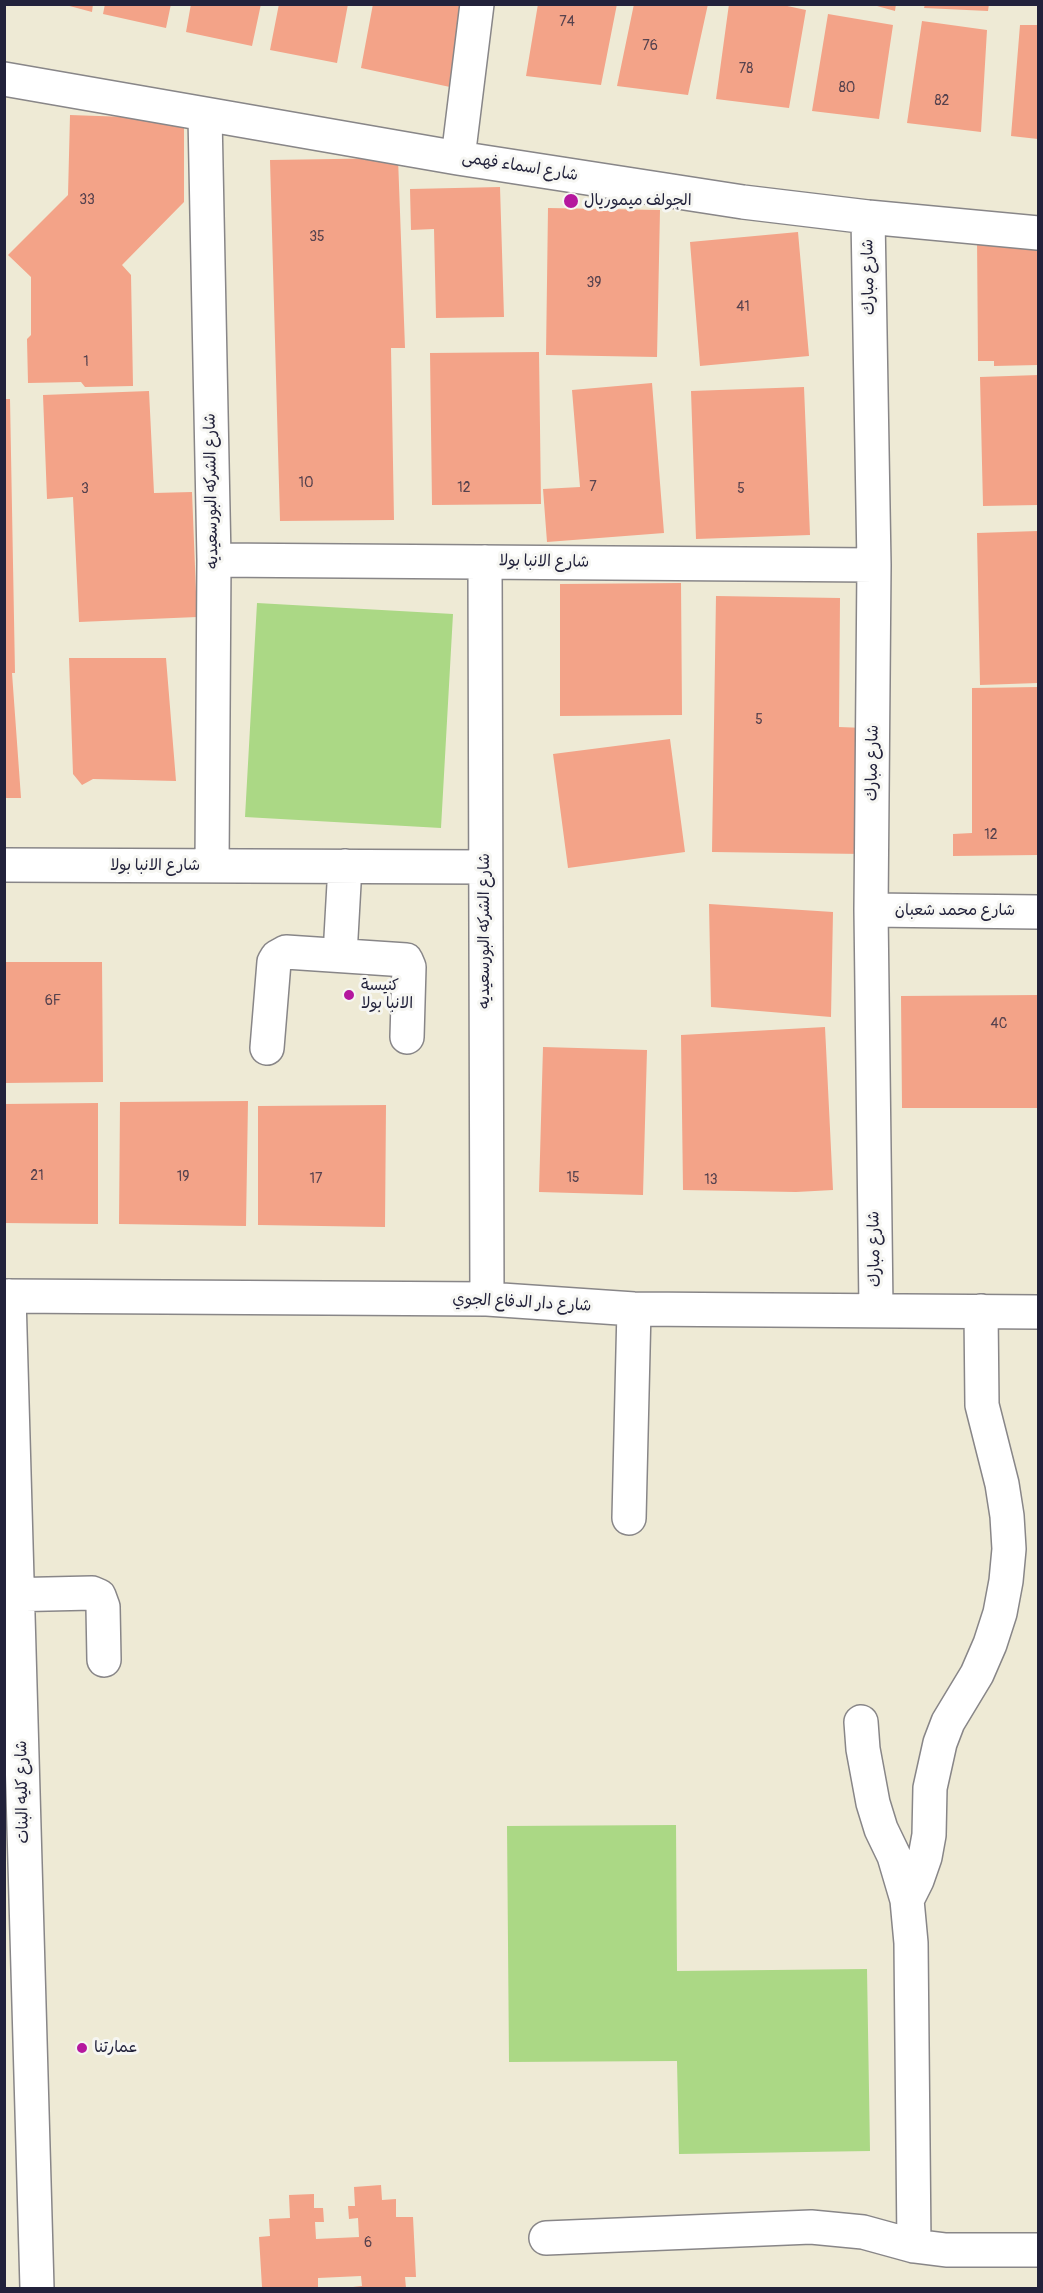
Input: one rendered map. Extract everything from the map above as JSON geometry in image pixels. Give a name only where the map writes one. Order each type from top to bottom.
[{"type":"street","points":[[458,158],[477,4]]},
{"type":"street","name":"شارع اسماء فهمى","points":[[4,79],[205,116],[743,202],[868,217],[1038,233]]},
{"type":"street","name":"شارع الشركه البورسعيديه","points":[[205,116],[214,560],[212,866]]},
{"type":"street","name":"شارع مبارك","points":[[868,217],[874,566],[871,910],[876,1309]]},
{"type":"street","name":"شارع الانبا بولا","points":[[214,560],[874,566]]},
{"type":"street","name":"شارع الشركه البورسعيديه","points":[[485,562],[487,1299]]},
{"type":"street","name":"شارع الانبا بولا","points":[[4,865],[485,867]]},
{"type":"street","points":[[340,955],[345,866]]},
{"type":"street","name":"شارع محمد شعبان","points":[[871,910],[1038,912]]},
{"type":"street","points":[[267,1048],[274,962],[277,957],[286,952],[406,960],[409,967],[407,1037]]},
{"type":"street","name":"شارع دار الدفاع الجوي","points":[[7,1296],[487,1299],[634,1309],[1038,1312]]},
{"type":"street","name":"شارع كليه البنات","points":[[7,1296],[14,1794],[37,2289]]},
{"type":"street","points":[[629,1518],[634,1309]]},
{"type":"street","points":[[907,1900],[925,1857],[929,1834],[930,1788],[940,1743],[948,1722],[977,1674],[990,1644],[1000,1613],[1006,1581],[1009,1549],[1007,1516],[1002,1484],[982,1406],[981,1311]]},
{"type":"street","points":[[11,1595],[92,1593],[99,1596],[103,1607],[104,1660]]},
{"type":"street","points":[[861,1722],[863,1749],[873,1803],[881,1829],[894,1856],[907,1900],[911,1943],[914,2246]]},
{"type":"street","points":[[546,2238],[811,2227],[863,2232],[914,2246],[946,2250],[978,2252],[1038,2250]]},
{"type":"green space","points":[[257,603],[453,614],[441,828],[245,817]]},
{"type":"green space","points":[[676,1825],[677,1971],[867,1969],[870,2151],[679,2154],[677,2061],[509,2062],[507,1826]]},
{"type":"building","points":[[62,4],[93,4],[92,12]]},
{"type":"building","points":[[105,4],[171,4],[166,28],[103,14]]},
{"type":"building","points":[[191,4],[261,4],[252,46],[186,32]]},
{"type":"building","points":[[279,4],[348,4],[337,63],[270,50]]},
{"type":"building","points":[[373,4],[466,4],[450,87],[361,68]]},
{"type":"building","points":[[538,4],[617,4],[601,85],[526,76]]},
{"type":"building","points":[[634,4],[708,4],[688,95],[617,86]]},
{"type":"building","points":[[729,4],[778,4],[806,10],[789,108],[716,99]]},
{"type":"building","points":[[870,4],[896,4],[895,11]]},
{"type":"building","points":[[925,4],[989,4],[988,11],[924,8]]},
{"type":"building","points":[[828,14],[893,25],[879,119],[812,111]]},
{"type":"building","points":[[922,21],[987,30],[981,132],[907,123]]},
{"type":"building","points":[[1020,25],[1038,25],[1038,139],[1011,136]]},
{"type":"building","points":[[70,115],[184,119],[184,202],[122,265],[131,275],[133,386],[85,387],[81,382],[28,383],[27,339],[31,335],[31,277],[8,255],[68,195]]},
{"type":"building","points":[[398,158],[405,348],[391,348],[394,520],[280,521],[270,160]]},
{"type":"building","points":[[500,187],[504,317],[436,318],[434,229],[411,230],[410,189]]},
{"type":"building","points":[[548,208],[660,210],[657,357],[546,355]]},
{"type":"building","points":[[798,232],[809,356],[700,366],[690,242]]},
{"type":"building","points":[[977,237],[1038,241],[1038,365],[994,366],[994,361],[978,361]]},
{"type":"building","points":[[539,352],[541,504],[432,505],[430,353]]},
{"type":"building","points":[[1038,375],[1038,505],[983,506],[980,377]]},
{"type":"building","points":[[652,383],[664,533],[547,542],[543,489],[580,487],[572,390]]},
{"type":"building","points":[[804,387],[810,535],[696,539],[691,391]]},
{"type":"building","points":[[149,391],[154,493],[192,492],[197,617],[79,622],[73,497],[47,499],[43,395]]},
{"type":"building","points":[[4,399],[10,399],[15,673],[12,673],[21,798],[4,798]]},
{"type":"building","points":[[1038,531],[1038,683],[980,685],[977,533]]},
{"type":"building","points":[[681,583],[682,715],[560,716],[560,584]]},
{"type":"building","points":[[716,596],[840,598],[839,727],[865,728],[863,854],[712,852]]},
{"type":"building","points":[[69,658],[166,658],[176,781],[93,779],[82,785],[73,774]]},
{"type":"building","points":[[1038,687],[1038,855],[953,856],[953,834],[972,833],[972,688]]},
{"type":"building","points":[[670,739],[685,852],[568,868],[553,754]]},
{"type":"building","points":[[709,904],[833,912],[831,1017],[711,1007]]},
{"type":"building","points":[[4,962],[102,962],[103,1082],[4,1083]]},
{"type":"building","points":[[1038,995],[1038,1108],[902,1108],[901,996]]},
{"type":"building","points":[[825,1027],[833,1190],[796,1192],[683,1190],[681,1035]]},
{"type":"building","points":[[543,1047],[647,1050],[643,1195],[539,1192]]},
{"type":"building","points":[[248,1101],[246,1226],[119,1224],[120,1102]]},
{"type":"building","points":[[98,1103],[98,1224],[4,1223],[4,1104]]},
{"type":"building","points":[[386,1105],[385,1227],[258,1225],[258,1106]]},
{"type":"building","points":[[381,2185],[382,2200],[396,2199],[396,2217],[413,2217],[416,2277],[405,2277],[406,2288],[353,2288],[362,2286],[361,2276],[318,2278],[318,2288],[262,2287],[259,2237],[270,2236],[269,2219],[290,2218],[289,2195],[314,2194],[314,2208],[323,2208],[324,2222],[315,2222],[316,2239],[359,2237],[358,2218],[349,2219],[348,2206],[355,2206],[354,2187]]},
{"type":"place","name":"الجولف ميموريال","points":[[571,201]]},
{"type":"place","name":"كنيسة الانبا بولا","points":[[349,995]]},
{"type":"place","name":"عمارتنا","points":[[82,2048]]}]
